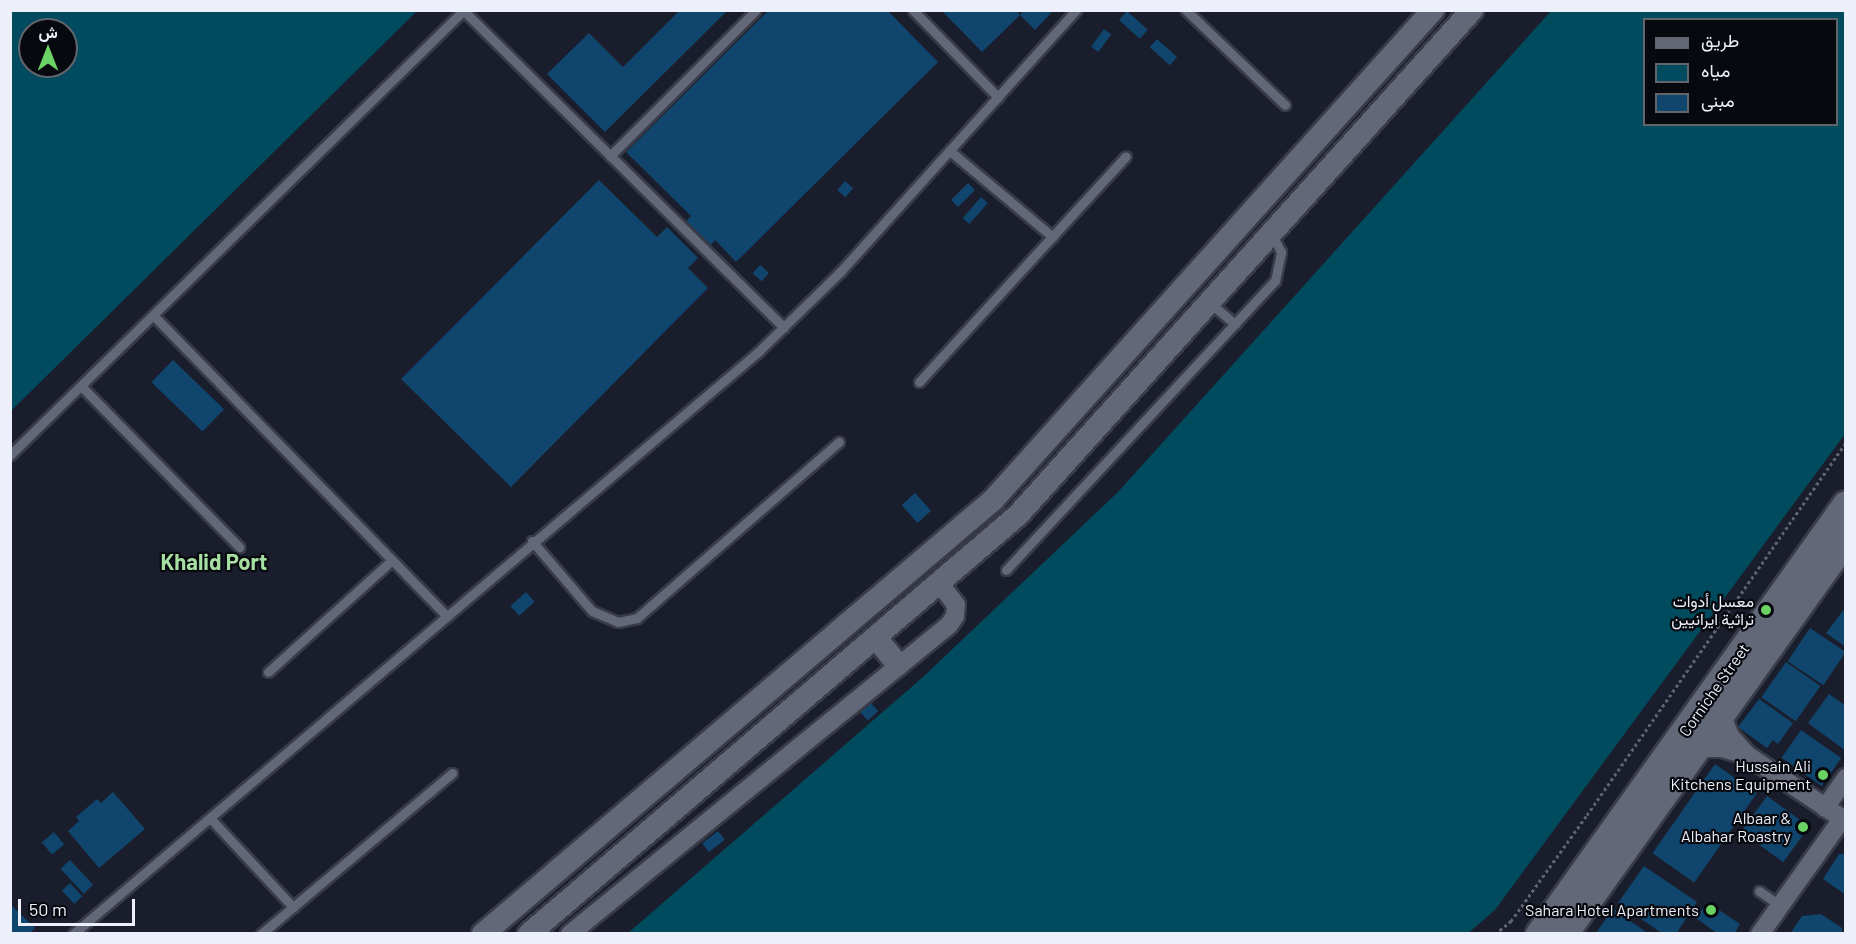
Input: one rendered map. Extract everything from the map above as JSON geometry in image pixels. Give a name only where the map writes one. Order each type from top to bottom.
[{"type":"main road","name":"Corniche Street","points":[[1539,933],[1845,504]]},
{"type":"main road","name":"Corniche Street","points":[[1565,933],[1720,712],[1845,541]]},
{"type":"street","points":[[529,933],[941,585],[1044,489],[1472,10]]},
{"type":"street","points":[[483,933],[993,500],[1424,14]]},
{"type":"street","points":[[570,933],[953,621],[956,605],[941,585]]},
{"type":"street","points":[[877,639],[898,665]]},
{"type":"street","points":[[1720,712],[1730,736],[1747,755],[1844,820],[1760,933]]},
{"type":"street","points":[[1695,748],[1722,748],[1747,755]]},
{"type":"street","points":[[1825,808],[1845,778]]},
{"type":"lane","points":[[610,156],[756,10]]},
{"type":"lane","points":[[912,10],[998,98]]},
{"type":"lane","points":[[73,933],[784,328],[950,151],[1076,10]]},
{"type":"lane","points":[[10,455],[464,11],[784,328]]},
{"type":"lane","points":[[1192,13],[1285,105]]},
{"type":"lane","points":[[950,151],[1053,237]]},
{"type":"lane","points":[[919,382],[1126,156]]},
{"type":"lane","points":[[1006,570],[1235,324],[1280,272],[1281,252],[1272,234]]},
{"type":"lane","points":[[1210,303],[1235,324]]},
{"type":"lane","points":[[153,315],[447,616]]},
{"type":"lane","points":[[81,386],[238,548]]},
{"type":"lane","points":[[532,541],[592,611],[618,622],[637,618],[838,441]]},
{"type":"lane","points":[[268,672],[393,560]]},
{"type":"lane","points":[[261,933],[452,773]]},
{"type":"lane","points":[[210,818],[293,907]]},
{"type":"lane","points":[[1759,891],[1780,905]]},
{"type":"path","points":[[1495,933],[1511,921],[1587,815],[1845,443]]},
{"type":"water","points":[[11,10],[417,11],[11,411]]},
{"type":"water","points":[[1551,11],[1845,11],[1845,434],[1495,910],[1467,934],[628,933],[923,677],[1118,492]]},
{"type":"building","points":[[680,10],[728,10],[605,132],[547,74],[589,33],[623,67]]},
{"type":"building","points":[[769,10],[887,10],[938,62],[736,262],[715,240],[711,245],[686,221],[691,216],[626,152]]},
{"type":"building","points":[[941,10],[1016,10],[1020,15],[982,52]]},
{"type":"building","points":[[1024,10],[1054,10],[1035,30],[1020,15]]},
{"type":"building","points":[[1127,11],[1148,30],[1140,39],[1119,20]]},
{"type":"building","points":[[1104,29],[1111,34],[1098,52],[1091,47]]},
{"type":"building","points":[[1157,39],[1177,57],[1170,65],[1150,47]]},
{"type":"building","points":[[599,180],[657,237],[667,227],[698,258],[688,268],[708,288],[511,487],[401,379]]},
{"type":"building","points":[[845,181],[853,188],[845,197],[837,190]]},
{"type":"building","points":[[968,183],[975,190],[958,207],[951,200]]},
{"type":"building","points":[[981,197],[988,203],[969,224],[963,218]]},
{"type":"building","points":[[760,265],[769,273],[762,281],[753,273]]},
{"type":"building","points":[[173,360],[224,409],[203,432],[151,382]]},
{"type":"building","points":[[915,493],[931,511],[918,523],[902,505]]},
{"type":"building","points":[[526,592],[535,602],[519,616],[510,606]]},
{"type":"building","points":[[1846,607],[1846,647],[1826,633]]},
{"type":"building","points":[[1810,628],[1846,652],[1823,685],[1788,661]]},
{"type":"building","points":[[1786,662],[1820,686],[1796,721],[1761,697]]},
{"type":"building","points":[[1829,694],[1846,706],[1846,751],[1808,723]]},
{"type":"building","points":[[1759,699],[1793,723],[1778,744],[1773,740],[1767,748],[1738,727]]},
{"type":"building","points":[[871,703],[878,711],[868,720],[860,712]]},
{"type":"building","points":[[1801,730],[1841,758],[1822,786],[1781,758]]},
{"type":"building","points":[[1715,764],[1757,793],[1694,883],[1652,853]]},
{"type":"building","points":[[113,792],[145,829],[99,868],[68,831],[79,821],[76,817],[97,799],[101,803]]},
{"type":"building","points":[[1767,796],[1809,827],[1783,862],[1741,832]]},
{"type":"building","points":[[718,831],[725,840],[709,852],[702,843]]},
{"type":"building","points":[[54,832],[64,844],[52,855],[42,842]]},
{"type":"building","points":[[1839,854],[1846,854],[1846,895],[1823,879]]},
{"type":"building","points":[[70,860],[93,885],[84,894],[60,869]]},
{"type":"building","points":[[1644,866],[1697,902],[1676,934],[1663,934],[1618,903]]},
{"type":"building","points":[[70,883],[82,896],[74,904],[62,891]]},
{"type":"building","name":"Sahara Hotel Apartments","points":[[1707,902],[1740,924],[1734,934],[1718,934],[1696,918]]},
{"type":"building","points":[[10,904],[35,928],[29,934],[10,934]]},
{"type":"building","points":[[1613,909],[1649,934],[1595,934]]},
{"type":"building","points":[[1821,914],[1842,928],[1842,934],[1790,934],[1802,916]]},
{"type":"place","name":"معسل أدوات تراثية ايرانيين","points":[[1766,610]]},
{"type":"place","name":"Hussain Ali Kitchens Equipment","points":[[1823,775]]},
{"type":"place","name":"Albaar & Albahar Roastry","points":[[1803,827]]},
{"type":"place","name":"Sahara Hotel Apartments","points":[[1711,910]]},
{"type":"district","name":"Khalid Port","points":[[214,562]]}]
